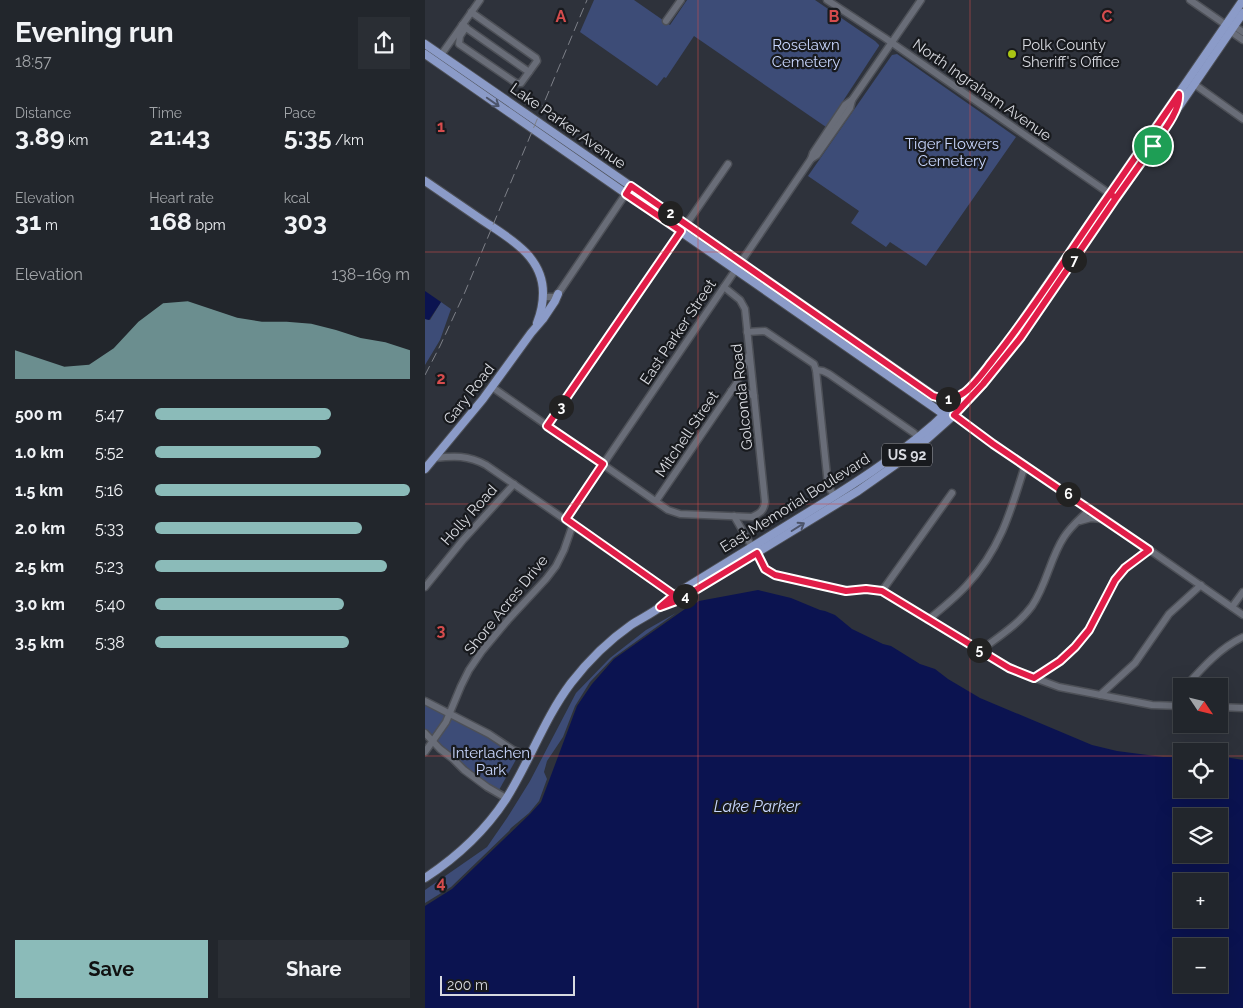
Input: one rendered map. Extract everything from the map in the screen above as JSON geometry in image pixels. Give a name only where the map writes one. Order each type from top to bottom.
[{"type":"main road","name":"East Memorial Boulevard","points":[[425,878],[448,862],[489,822],[506,798],[563,694],[584,667],[603,648],[631,625],[663,606],[679,600],[877,468],[949,413],[1001,349],[1170,121],[1230,27],[1243,0]]},
{"type":"main road","name":"East Memorial Boulevard","points":[[663,606],[674,595],[755,550],[879,476],[913,451],[949,413],[995,370],[1043,306],[1179,94],[1230,27],[1243,13]]},
{"type":"main road","name":"Lake Parker Avenue","points":[[425,44],[933,396],[949,413]]},
{"type":"main road","points":[[425,50],[435,56],[441,55]]},
{"type":"main road","name":"Lake Parker Avenue","points":[[425,54],[736,270],[949,413]]},
{"type":"main road","points":[[437,62],[443,62],[459,72],[468,74]]},
{"type":"main road","points":[[1170,121],[1178,103],[1179,94]]},
{"type":"main road","points":[[425,181],[521,247],[531,259],[543,286],[540,317],[531,333]]},
{"type":"main road","points":[[1043,306],[1047,291],[1046,286]]},
{"type":"main road","points":[[531,333],[555,301],[558,294]]},
{"type":"main road","name":"Gary Road","points":[[425,468],[457,432],[531,333]]},
{"type":"main road","points":[[933,396],[947,400],[964,393]]},
{"type":"street","points":[[471,12],[536,58],[537,61],[521,83],[516,83],[459,44],[464,26],[471,12],[480,0]]},
{"type":"street","points":[[665,21],[681,0]]},
{"type":"street","name":"East Parker Street","points":[[566,519],[811,159],[817,155],[850,108],[852,100],[921,0]]},
{"type":"street","points":[[1190,0],[1230,27],[1243,40]]},
{"type":"street","name":"North Ingraham Avenue","points":[[831,1],[1113,196]]},
{"type":"street","points":[[441,55],[464,26]]},
{"type":"street","points":[[464,26],[529,72]]},
{"type":"street","points":[[1230,27],[1243,32]]},
{"type":"street","points":[[1194,84],[1243,119]]},
{"type":"street","points":[[547,426],[728,164]]},
{"type":"street","points":[[543,297],[554,297],[558,294],[631,186]]},
{"type":"street","name":"Golconda Road","points":[[724,287],[743,304],[765,502],[762,512],[752,517],[734,516]]},
{"type":"street","points":[[747,332],[767,332],[813,364],[816,370],[828,485],[834,496]]},
{"type":"street","name":"Mitchell Street","points":[[656,501],[731,392],[750,354]]},
{"type":"street","points":[[816,370],[829,374],[914,433],[918,438]]},
{"type":"street","points":[[492,387],[668,510],[680,514],[734,516],[765,569],[775,575],[846,591],[866,589],[882,591],[1009,668],[1034,678],[1059,687],[1099,695],[1153,705],[1173,706]]},
{"type":"street","points":[[731,392],[743,390],[754,396]]},
{"type":"street","points":[[949,413],[1106,519],[1243,615]]},
{"type":"street","points":[[434,458],[453,456],[470,458],[486,465],[674,595]]},
{"type":"street","points":[[928,620],[968,584],[996,544],[1011,513],[1025,465]]},
{"type":"street","name":"Holly Road","points":[[425,587],[463,540],[514,484]]},
{"type":"street","points":[[882,591],[952,493]]},
{"type":"street","points":[[1079,521],[1082,512],[1080,502]]},
{"type":"street","points":[[980,651],[1011,628],[1032,606],[1041,591],[1061,542],[1070,528],[1090,509]]},
{"type":"street","points":[[1079,521],[1091,518],[1106,519]]},
{"type":"street","name":"Shore Acres Drive","points":[[425,752],[446,722],[469,670],[482,651],[556,566],[565,550],[573,524]]},
{"type":"street","points":[[1034,678],[1060,661],[1075,647],[1089,630],[1115,580],[1125,568],[1149,550]]},
{"type":"street","points":[[1099,695],[1135,663],[1169,614],[1201,586]]},
{"type":"street","points":[[1232,607],[1243,592]]},
{"type":"street","points":[[1193,678],[1225,647],[1243,637]]},
{"type":"street","points":[[425,701],[472,725],[513,750],[528,756]]},
{"type":"street","points":[[1228,708],[1243,708]]},
{"type":"street","points":[[425,733],[464,770],[506,798]]},
{"type":"green space","name":"Roselawn Cemetery","points":[[594,0],[634,0],[670,25],[687,0],[815,0],[875,41],[879,46],[826,127],[694,36],[666,78],[664,77],[657,86],[580,32]]},
{"type":"green space","name":"Tiger Flowers Cemetery","points":[[897,54],[1016,137],[926,266],[890,242],[886,247],[851,223],[859,211],[808,176],[892,55]]},
{"type":"green space","points":[[441,302],[451,309],[440,340],[425,365],[425,319],[430,320]]},
{"type":"green space","points":[[676,613],[613,658],[590,682],[575,706],[563,737],[547,761],[544,772],[547,779],[539,801],[529,813],[511,828],[451,887],[425,903],[425,890],[487,847],[530,781],[576,693],[610,658],[646,630]]},
{"type":"green space","name":"Interlachen Park","points":[[425,703],[500,743],[518,756],[499,790],[482,781],[425,730]]},
{"type":"water","points":[[425,291],[441,302],[429,320],[425,319]]},
{"type":"water","name":"Lake Parker","points":[[758,590],[791,598],[825,611],[835,615],[852,629],[891,646],[920,664],[935,669],[980,698],[1092,745],[1117,751],[1173,757],[1173,798],[1228,798],[1228,758],[1243,760],[1243,1008],[425,1008],[425,906],[452,889],[541,802],[577,706],[592,684],[614,659],[699,601]]},
{"type":"railway","points":[[425,375],[465,292],[587,0]]},
{"type":"place","name":"Polk County Sheriff's Office","points":[[1012,54]]},
{"type":"route","points":[[1153,146],[1116,198],[1110,194],[1014,333],[990,364],[964,393],[947,400],[933,396],[631,186],[626,194],[681,231],[547,426],[603,464],[566,519],[674,595],[660,607],[679,600],[757,553],[765,569],[775,575],[846,591],[866,589],[882,591],[1009,668],[1034,678],[1060,661],[1075,647],[1089,630],[1111,585],[1125,568],[1149,550],[1108,520],[993,444],[954,415],[983,384],[1021,337],[1116,198],[1110,194],[1179,94],[1178,103],[1170,121],[1153,146]]}]
